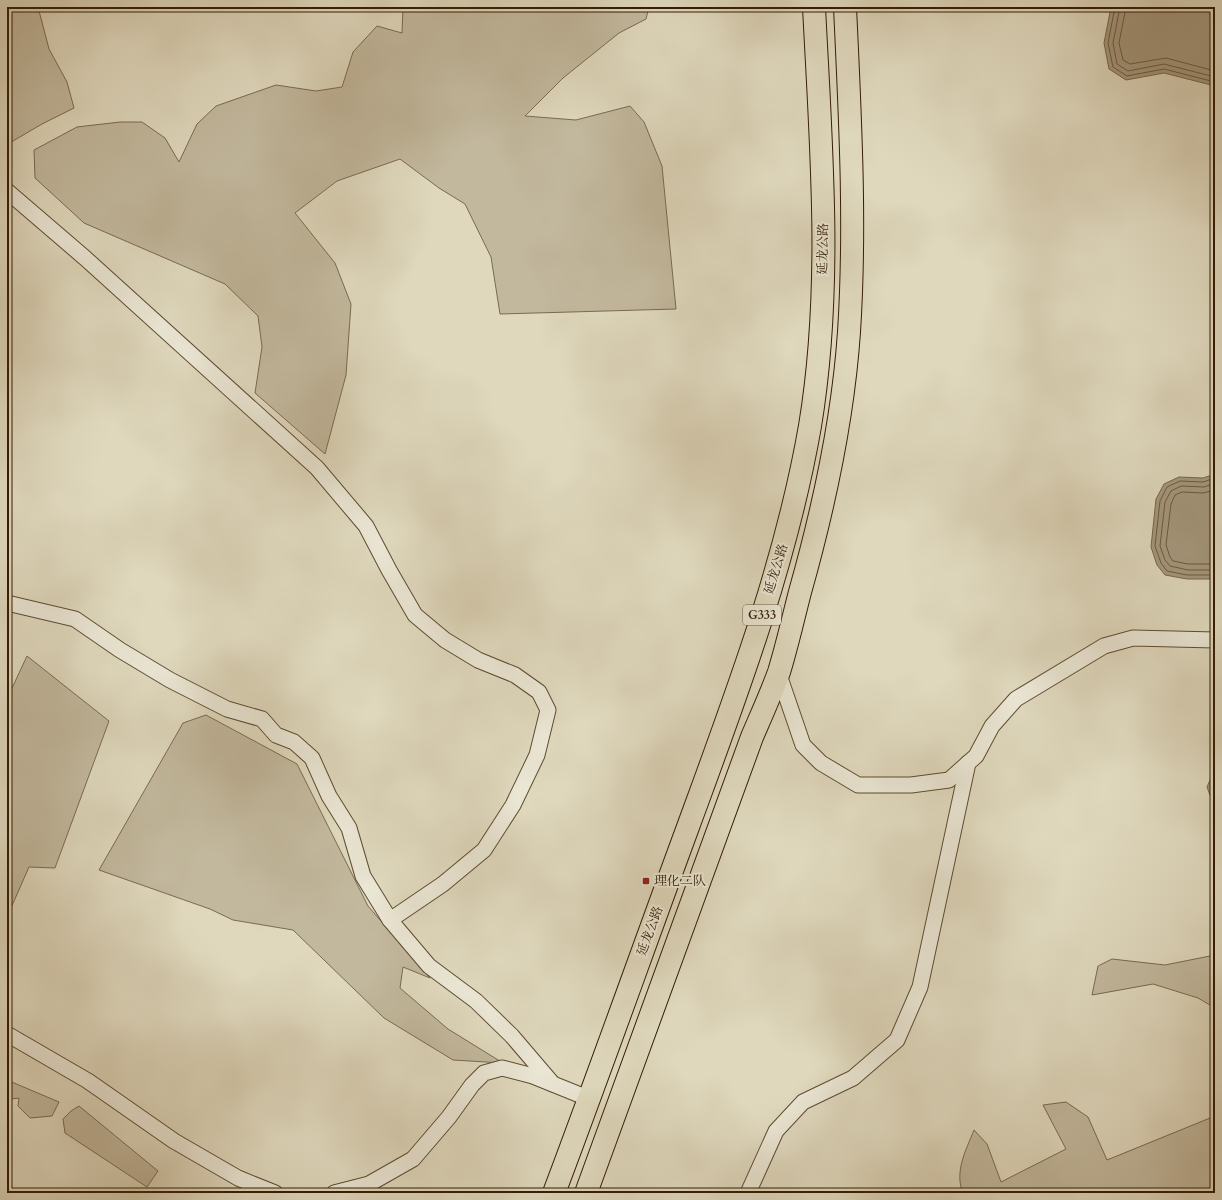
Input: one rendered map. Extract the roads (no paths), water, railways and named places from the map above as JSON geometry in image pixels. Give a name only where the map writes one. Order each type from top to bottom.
[{"type":"highway","name":"延龙公路","points":[[554,1193],[590,1099],[732,708],[770,591],[786,536],[799,482],[810,425],[818,363],[822,304],[824,198],[814,7]]},
{"type":"highway","name":"G333","points":[[586,1193],[752,738],[778,672],[813,548],[828,484],[837,434],[849,334],[852,272],[852,159],[845,7]]},
{"type":"street","points":[[7,191],[91,264],[317,468],[366,526],[415,615],[445,640],[478,660],[515,675],[539,692],[548,710],[537,755],[513,805],[484,850],[443,884],[390,920]]},
{"type":"street","points":[[7,603],[75,619],[120,650],[170,680],[227,709],[262,719],[276,736],[294,742],[312,758],[329,796],[349,828],[363,876],[390,920],[429,966],[476,1001],[512,1036],[553,1084]]},
{"type":"street","points":[[778,672],[803,745],[821,763],[858,785],[911,786],[949,780],[976,756],[992,726],[1016,699],[1104,646],[1133,638],[1215,640]]},
{"type":"street","points":[[748,1193],[776,1131],[803,1102],[853,1078],[897,1040],[920,988],[968,763]]},
{"type":"street","points":[[7,1034],[88,1082],[174,1141],[238,1178],[274,1193]]},
{"type":"street","points":[[334,1193],[368,1184],[413,1159],[449,1118],[472,1085],[484,1073],[502,1068],[532,1076],[590,1099]]},
{"type":"water","points":[[1111,7],[1204,7],[1214,20],[1215,86],[1164,73],[1126,80],[1109,69],[1104,43]]},
{"type":"water","points":[[1215,474],[1215,579],[1187,579],[1165,575],[1157,565],[1151,547],[1156,499],[1164,484],[1179,477],[1203,478]]},
{"type":"water","points":[[1215,777],[1215,809],[1207,787],[1211,778]]},
{"type":"place","name":"理化二队","points":[[646,881]]}]
